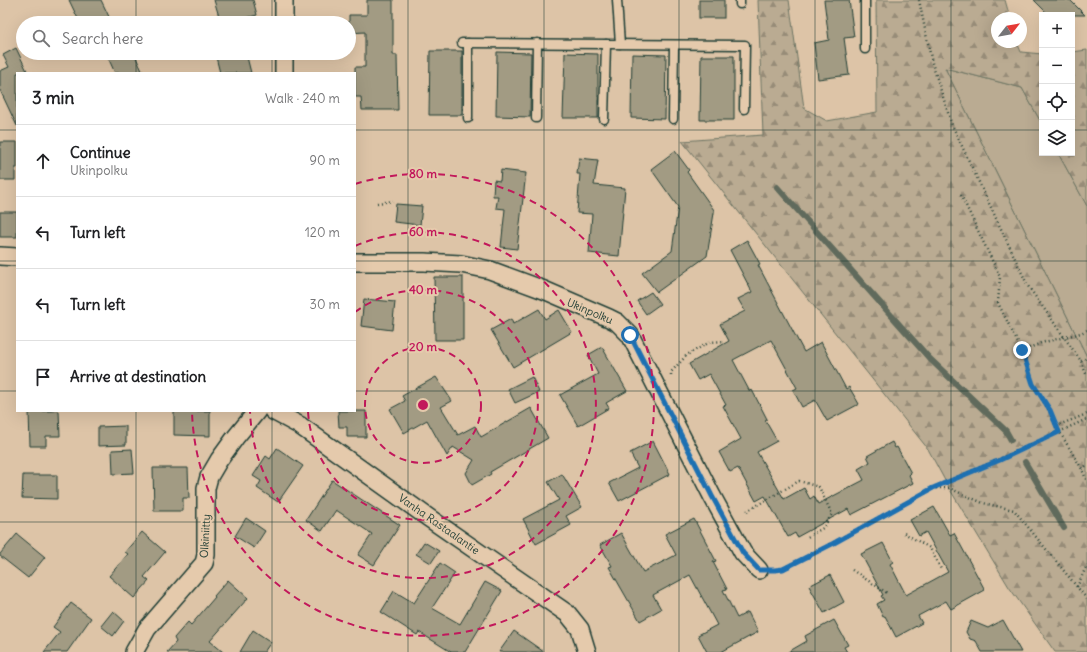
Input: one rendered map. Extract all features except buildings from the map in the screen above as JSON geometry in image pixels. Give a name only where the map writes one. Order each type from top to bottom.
[{"type":"street","points":[[284,0],[284,16]]},
{"type":"street","points":[[284,60],[284,72]]},
{"type":"street","points":[[0,256],[16,256]]},
{"type":"street","name":"Ukinpolku","points":[[356,262],[424,262],[473,266],[490,270],[544,290],[617,322],[630,335],[712,496],[743,553],[759,570]]},
{"type":"street","name":"Olkiniitty","points":[[134,652],[147,629],[204,563],[206,555],[206,488],[209,477],[219,460],[256,412]]},
{"type":"street","name":"Vanha Rastaalantie","points":[[276,412],[298,425],[568,614],[580,629],[587,652]]},
{"type":"lane","points":[[617,0],[620,44]]},
{"type":"lane","points":[[865,0],[865,49]]},
{"type":"lane","points":[[468,118],[465,43],[745,45],[744,109]]},
{"type":"lane","points":[[536,118],[537,43]]},
{"type":"lane","points":[[604,119],[606,44]]},
{"type":"lane","points":[[673,119],[674,44]]},
{"type":"path","points":[[918,0],[932,63],[952,125],[1028,286],[1081,362],[1087,376]]},
{"type":"path","points":[[961,195],[1000,278],[998,302],[1022,350],[1033,384],[1050,410],[1059,432],[1082,469],[1087,482]]},
{"type":"path","points":[[376,203],[394,201]]},
{"type":"path","points":[[1022,350],[1087,330]]},
{"type":"path","points":[[670,379],[671,372],[687,355],[710,342],[724,341]]},
{"type":"path","points":[[1081,362],[1087,358]]},
{"type":"path","points":[[1056,426],[1087,414]]},
{"type":"path","points":[[759,570],[783,569],[834,543],[933,488],[1000,460],[1087,419]]},
{"type":"path","points":[[1082,469],[1087,465]]},
{"type":"path","points":[[747,511],[799,482],[819,487],[832,514],[823,528],[807,538]]},
{"type":"path","points":[[933,488],[949,488],[983,503],[1014,510],[1087,599]]},
{"type":"path","points":[[904,533],[930,548],[942,571]]},
{"type":"path","points":[[1077,587],[1087,565]]},
{"type":"path","points":[[852,570],[887,593]]},
{"type":"green space","points":[[758,0],[789,0],[804,108],[827,121],[877,112],[876,0],[1005,0],[1008,12],[991,12],[991,48],[1019,48],[1021,52],[1039,54],[1039,119],[1022,88],[945,68],[1087,357],[1087,652],[1055,652],[1009,587],[949,488],[928,449],[682,141],[763,135]]},
{"type":"green space","points":[[1087,50],[1087,206],[1060,156],[1075,156],[1075,52]]},
{"type":"green space","points":[[945,68],[1022,88],[1039,119],[1039,156],[1060,156],[1087,206],[1087,357]]},
{"type":"waterway","points":[[777,187],[930,359],[1006,431],[1011,440]]},
{"type":"waterway","points":[[1025,462],[1064,528]]},
{"type":"route","points":[[630,335],[657,391],[743,553],[759,570],[783,569],[834,543],[933,488],[1000,460],[1059,432],[1050,410],[1033,384],[1022,350]]}]
